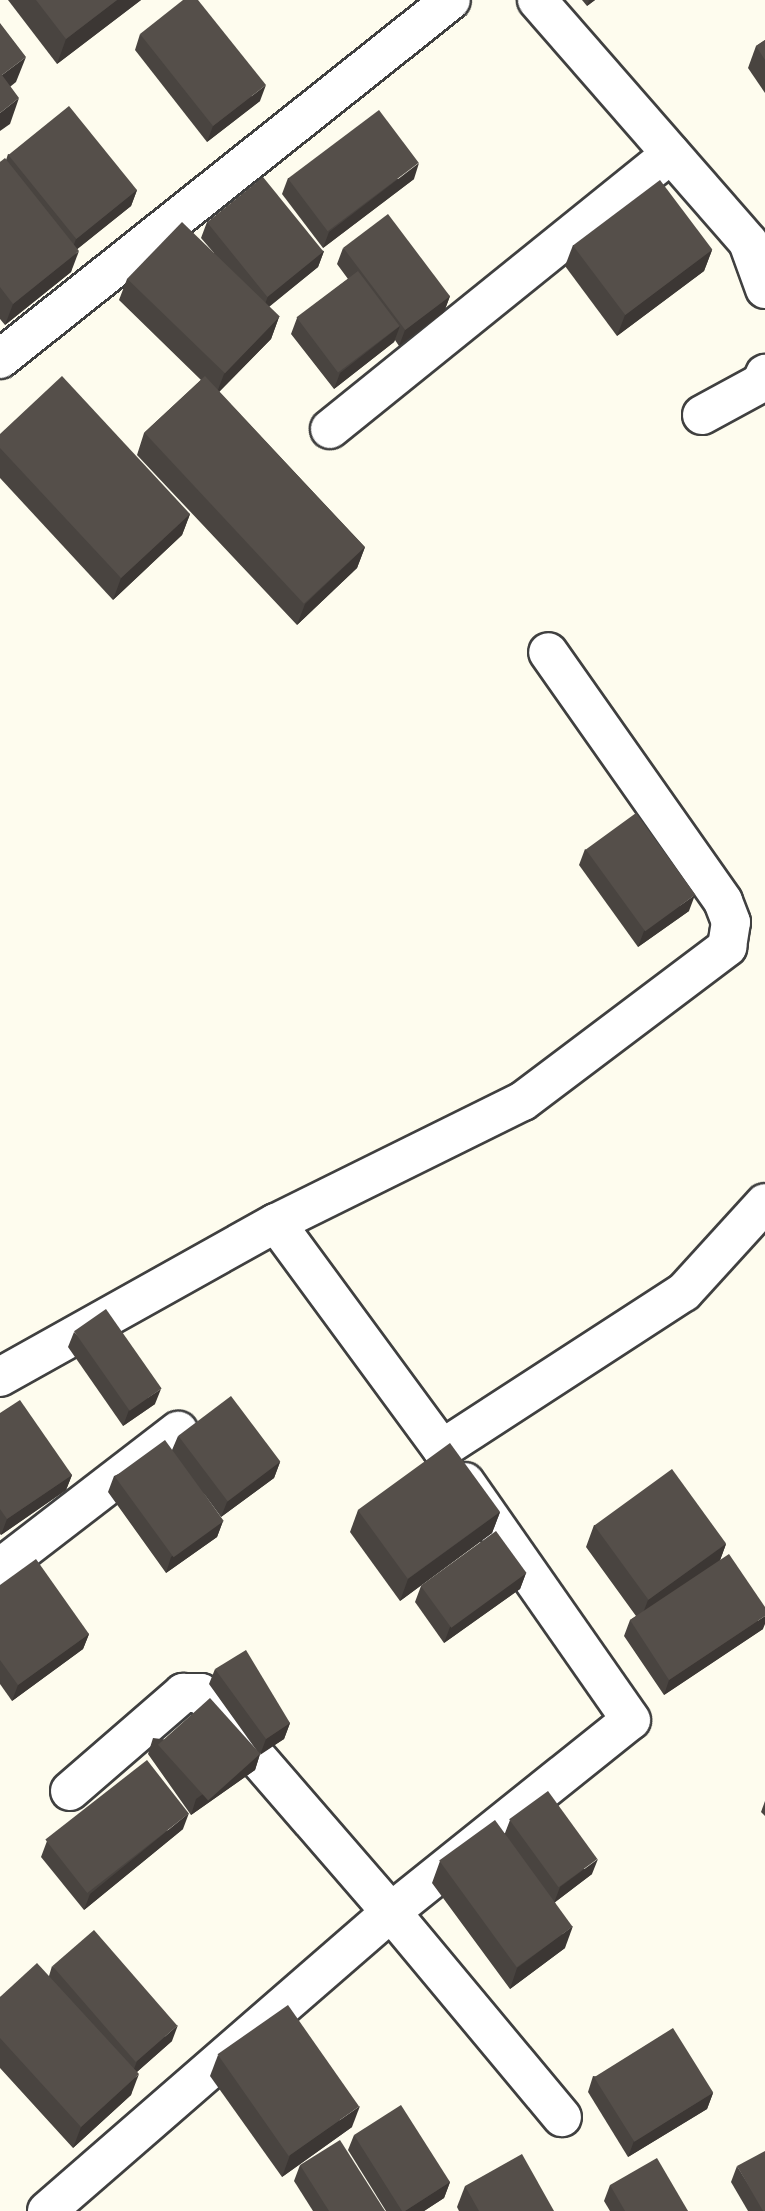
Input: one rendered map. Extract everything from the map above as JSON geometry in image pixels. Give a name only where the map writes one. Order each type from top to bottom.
[{"type":"street","points":[[0,359],[451,0]]},
{"type":"street","points":[[537,0],[748,242],[765,289]]},
{"type":"street","points":[[330,429],[671,154]]},
{"type":"street","points":[[702,415],[761,383],[765,374]]},
{"type":"street","points":[[0,1377],[276,1223],[523,1101],[727,947],[731,922],[723,901],[548,652]]},
{"type":"street","points":[[442,1449],[684,1292],[765,1203]]},
{"type":"street","points":[[47,2211],[391,1912],[631,1720],[442,1449],[276,1223]]},
{"type":"street","points":[[0,1568],[177,1432]]},
{"type":"street","points":[[70,1791],[183,1693],[201,1693],[391,1912],[562,2117]]},
{"type":"building","points":[[36,0],[117,0],[66,39]]},
{"type":"building","points":[[183,0],[198,0],[266,85],[213,126],[140,34]]},
{"type":"building","points":[[0,23],[26,57],[2,75],[19,98],[0,113]]},
{"type":"building","points":[[765,40],[765,60],[756,46]]},
{"type":"building","points":[[69,106],[137,190],[76,239],[8,155]]},
{"type":"building","points":[[379,110],[419,163],[328,231],[288,179]]},
{"type":"building","points":[[5,158],[79,251],[13,304],[0,287],[0,162]]},
{"type":"building","points":[[263,177],[323,252],[267,297],[207,222]]},
{"type":"building","points":[[660,180],[712,249],[625,315],[573,246]]},
{"type":"building","points":[[388,214],[450,296],[405,330],[343,248]]},
{"type":"building","points":[[182,222],[280,316],[225,373],[127,279]]},
{"type":"building","points":[[358,271],[400,326],[338,372],[297,317]]},
{"type":"building","points":[[62,376],[190,514],[121,578],[0,448],[0,434]]},
{"type":"building","points":[[205,376],[365,547],[304,604],[144,433]]},
{"type":"building","points":[[636,813],[695,895],[645,931],[586,849]]},
{"type":"building","points":[[106,1309],[162,1388],[130,1411],[74,1331]]},
{"type":"building","points":[[231,1396],[280,1461],[228,1501],[178,1436]]},
{"type":"building","points":[[20,1400],[72,1475],[7,1519],[0,1509],[0,1413]]},
{"type":"building","points":[[165,1440],[224,1521],[174,1557],[115,1476]]},
{"type":"building","points":[[450,1443],[500,1512],[408,1579],[358,1510]]},
{"type":"building","points":[[672,1469],[726,1543],[648,1600],[594,1525]]},
{"type":"building","points":[[496,1531],[527,1573],[451,1628],[421,1586]]},
{"type":"building","points":[[729,1554],[765,1607],[765,1616],[669,1680],[630,1620]]},
{"type":"building","points":[[36,1559],[89,1634],[18,1685],[0,1660],[0,1585]]},
{"type":"building","points":[[246,1650],[290,1723],[266,1739],[215,1669]]},
{"type":"building","points":[[210,1698],[260,1754],[208,1801],[158,1745]]},
{"type":"building","points":[[147,1760],[189,1814],[87,1893],[45,1839]]},
{"type":"building","points":[[548,1791],[597,1859],[559,1887],[509,1819]]},
{"type":"building","points":[[495,1820],[573,1927],[517,1967],[439,1861]]},
{"type":"building","points":[[94,1930],[177,2026],[136,2062],[52,1966]]},
{"type":"building","points":[[37,1963],[139,2074],[81,2127],[0,2038],[0,1997]]},
{"type":"building","points":[[288,2005],[359,2107],[289,2156],[218,2054]]},
{"type":"building","points":[[673,2028],[713,2092],[634,2142],[594,2077]]},
{"type":"building","points":[[401,2105],[450,2182],[405,2211],[402,2211],[354,2135]]},
{"type":"building","points":[[340,2140],[385,2211],[329,2211],[300,2165]]},
{"type":"building","points":[[765,2151],[765,2211],[763,2211],[737,2166]]},
{"type":"building","points":[[522,2154],[554,2211],[479,2211],[465,2186]]},
{"type":"building","points":[[657,2158],[688,2211],[625,2211],[610,2185]]}]
